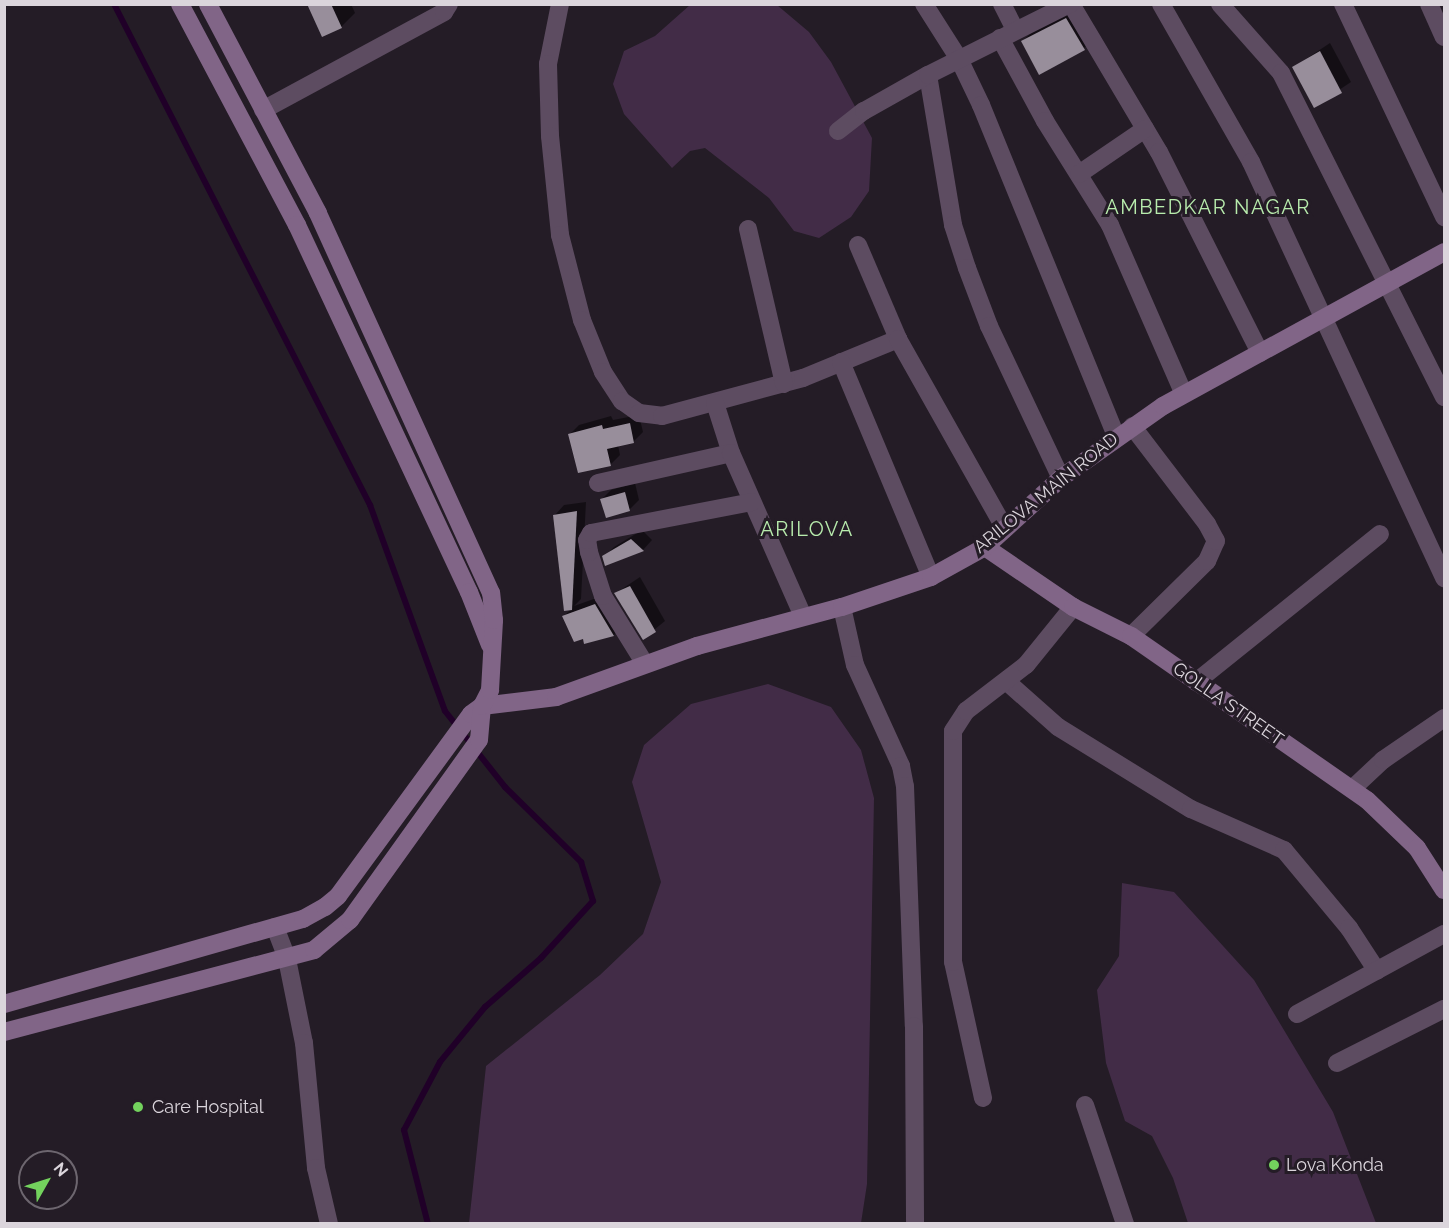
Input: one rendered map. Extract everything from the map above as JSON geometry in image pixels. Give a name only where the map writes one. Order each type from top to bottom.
[{"type":"street","points":[[180,4],[297,225],[469,592],[492,651]]},
{"type":"street","points":[[4,1005],[303,919],[338,896],[455,739],[465,722],[482,706],[490,690],[491,593],[318,213],[208,4]]},
{"type":"street","points":[[263,110],[444,12],[449,4]]},
{"type":"street","points":[[560,4],[548,64],[550,136],[560,235],[582,320],[603,372],[622,401],[639,413],[662,416],[784,384],[898,339]]},
{"type":"street","points":[[924,4],[959,59],[1014,179],[1043,261],[1116,436]]},
{"type":"street","points":[[1002,4],[1007,34],[1079,174],[1110,225],[1184,394]]},
{"type":"street","points":[[838,131],[864,111],[928,75],[1070,4],[1145,129],[1260,353]]},
{"type":"street","points":[[1161,4],[1251,162],[1444,578]]},
{"type":"street","points":[[1220,4],[1281,73],[1385,284],[1444,397]]},
{"type":"street","points":[[1343,4],[1444,217]]},
{"type":"street","points":[[1429,4],[1444,37]]},
{"type":"street","points":[[928,75],[951,214],[967,268],[989,326],[1061,478]]},
{"type":"street","points":[[1079,174],[1145,129]]},
{"type":"street","points":[[748,229],[784,384]]},
{"type":"street","points":[[858,245],[898,339],[1005,529]]},
{"type":"street","name":"ARILOVA MAIN ROAD","points":[[482,706],[556,697],[645,664],[803,616],[842,607],[931,577],[985,547],[1061,478],[1116,436],[1184,394],[1444,252]]},
{"type":"street","points":[[841,362],[931,577]]},
{"type":"street","points":[[715,403],[731,453],[803,616]]},
{"type":"street","points":[[1131,636],[1207,561],[1216,541],[1207,524],[1132,426]]},
{"type":"street","points":[[598,483],[731,453]]},
{"type":"street","points":[[645,664],[603,596],[589,552],[587,540],[591,533],[752,502]]},
{"type":"street","points":[[1196,682],[1380,534]]},
{"type":"street","name":"GOLLA STREET","points":[[985,547],[1073,607],[1131,636],[1352,789],[1409,839],[1444,890]]},
{"type":"street","points":[[842,607],[855,664],[901,766],[905,786],[914,1037],[915,1224]]},
{"type":"street","points":[[983,1098],[953,962],[952,746],[958,718],[1006,681],[1045,645],[1073,607]]},
{"type":"street","points":[[1006,681],[1058,727],[1191,809],[1284,850],[1349,928],[1377,970]]},
{"type":"street","points":[[4,1032],[314,950],[350,920],[479,740],[482,706]]},
{"type":"street","points":[[1352,789],[1383,760],[1444,718]]},
{"type":"street","points":[[275,927],[286,959],[304,1043],[316,1168],[329,1224]]},
{"type":"street","points":[[1297,1014],[1444,934]]},
{"type":"street","points":[[1337,1063],[1444,1009]]},
{"type":"street","points":[[1085,1105],[1125,1224]]},
{"type":"shaded area","points":[[690,5],[777,5],[809,32],[831,62],[872,138],[869,191],[851,217],[819,238],[794,231],[769,198],[705,148],[690,151],[672,168],[624,114],[613,84],[624,51],[655,36]]},
{"type":"shaded area","points":[[768,684],[831,707],[861,750],[874,798],[867,1184],[861,1223],[469,1223],[486,1066],[600,975],[643,934],[661,882],[632,782],[644,745],[691,704]]},
{"type":"shaded area","points":[[1122,883],[1174,892],[1254,980],[1333,1112],[1376,1223],[1188,1223],[1173,1178],[1152,1136],[1125,1121],[1106,1063],[1097,990],[1119,956]]},
{"type":"building","points":[[307,4],[331,4],[342,28],[322,37]]},
{"type":"building","points":[[1066,18],[1085,50],[1039,75],[1021,41]]},
{"type":"building","points":[[1320,51],[1342,93],[1314,108],[1292,67]]},
{"type":"building","points":[[630,423],[634,443],[607,449],[611,466],[578,473],[568,434],[602,425],[603,429]]},
{"type":"building","points":[[625,492],[630,511],[606,518],[600,499]]},
{"type":"building","points":[[577,511],[572,610],[564,611],[553,515]]},
{"type":"building","points":[[631,539],[644,551],[605,566],[602,556]]},
{"type":"building","points":[[630,586],[656,632],[643,640],[614,593]]},
{"type":"building","points":[[595,604],[614,636],[584,644],[583,639],[574,642],[562,616]]},
{"type":"waterway","points":[[114,4],[370,505],[445,711],[505,787],[581,862],[593,901],[541,958],[485,1007],[440,1062],[404,1130],[428,1224]]},
{"type":"place","name":"Care Hospital","points":[[138,1107]]},
{"type":"place","name":"Lova Konda","points":[[1274,1165]]},
{"type":"district","name":"AMBEDKAR NAGAR","points":[[1208,207]]},
{"type":"district","name":"ARILOVA","points":[[807,529]]}]
